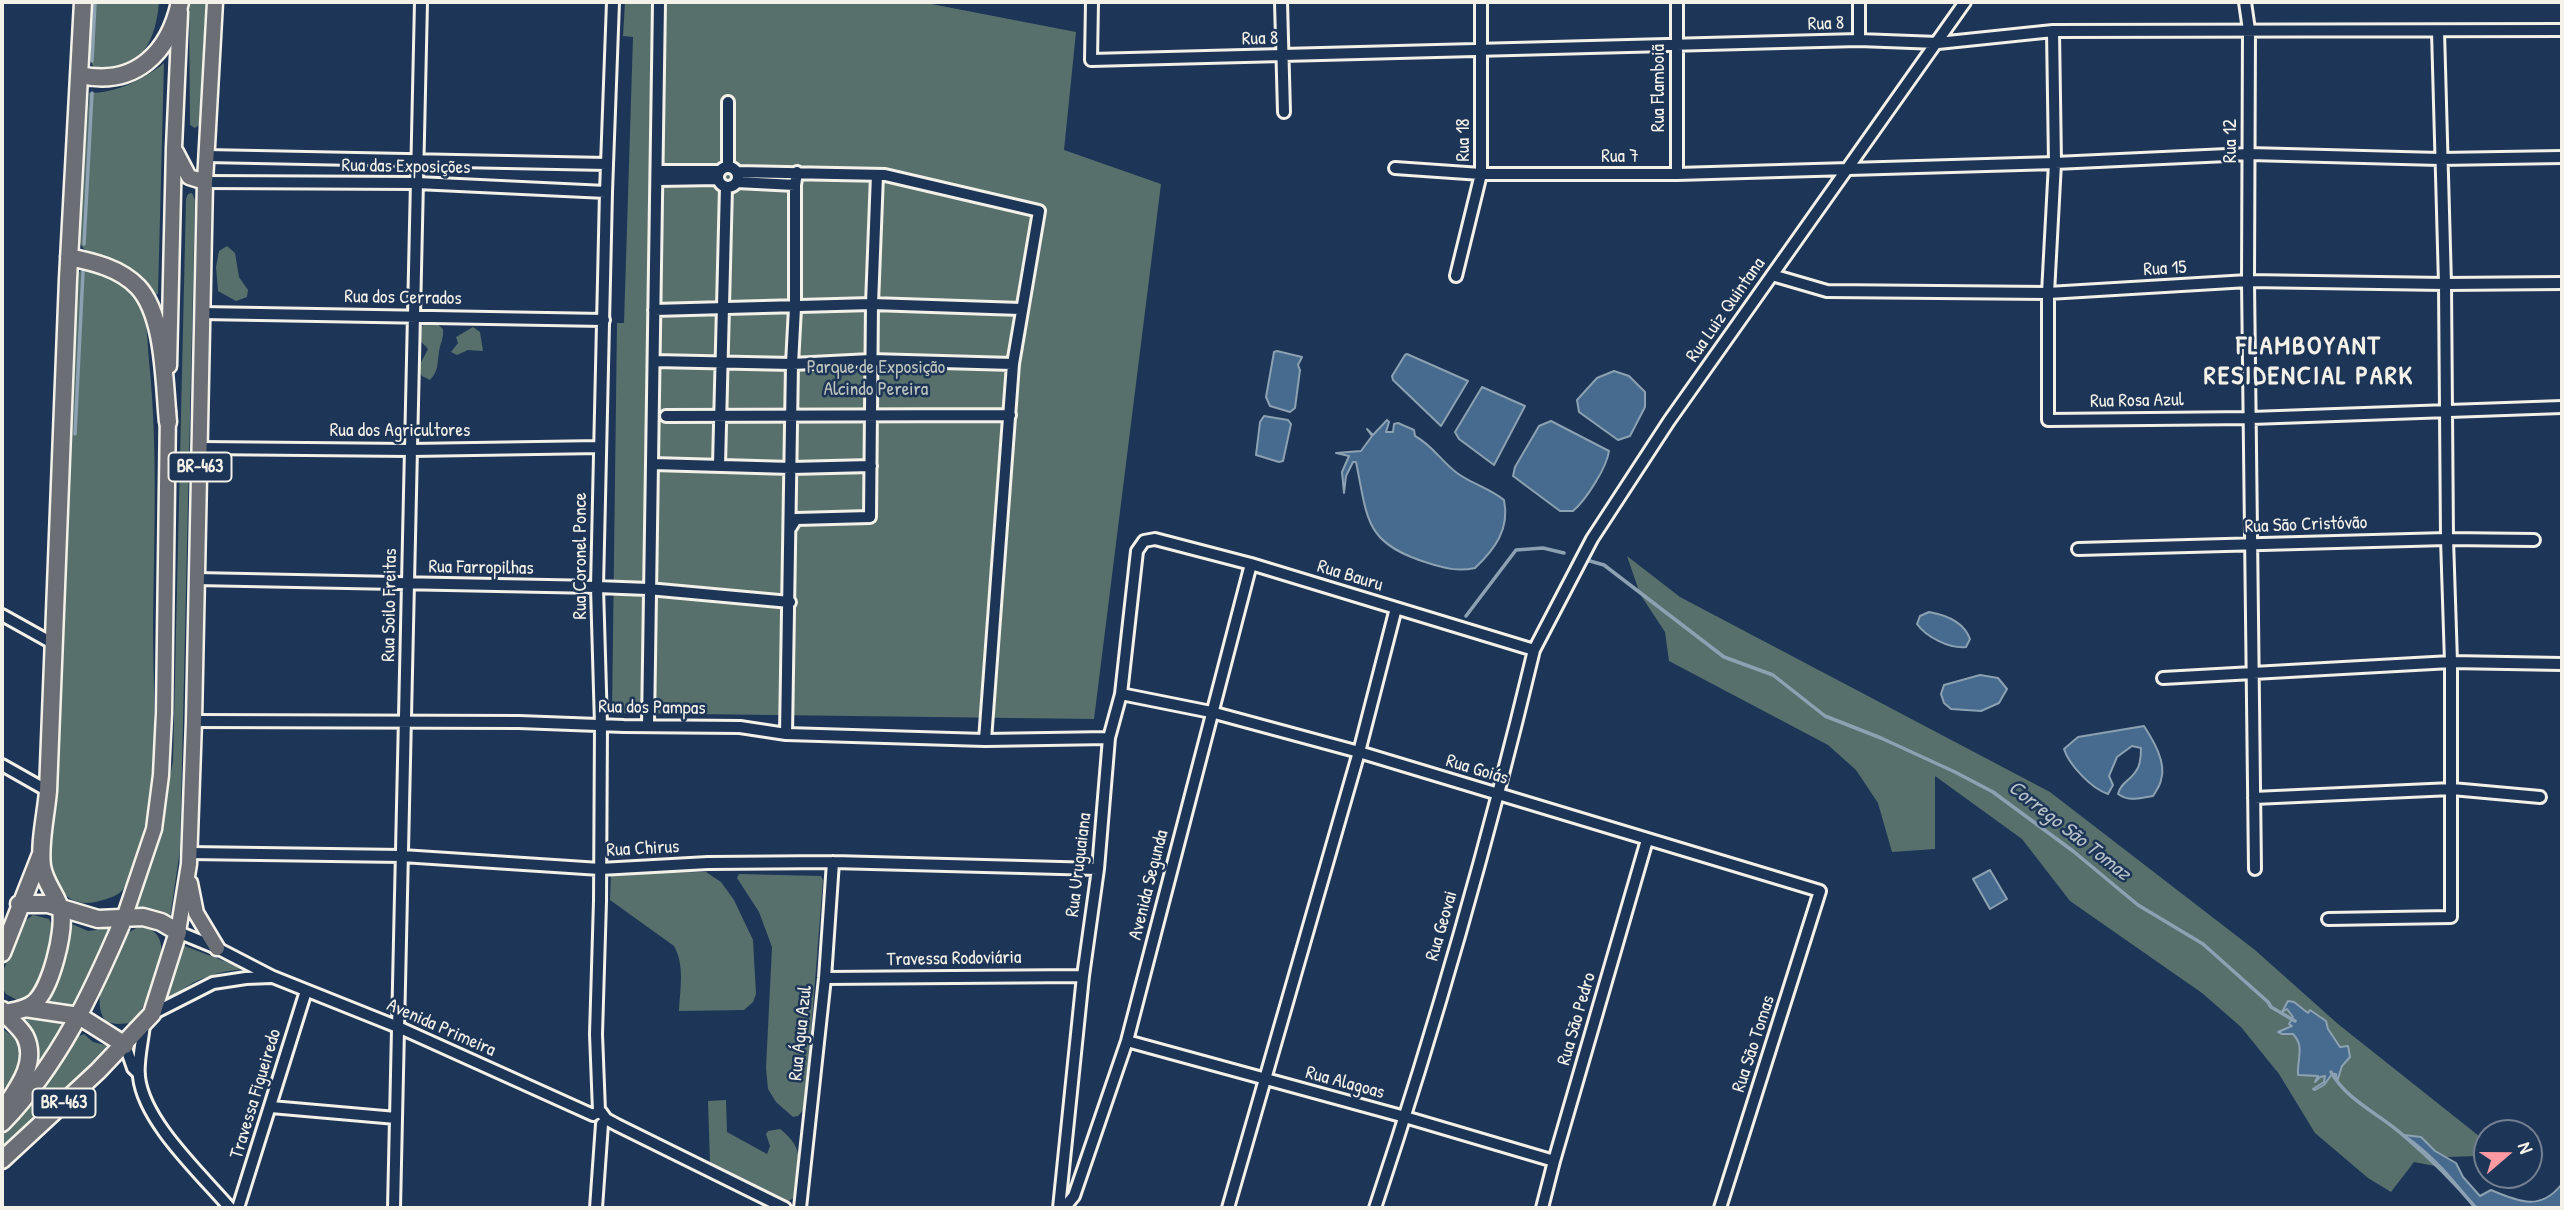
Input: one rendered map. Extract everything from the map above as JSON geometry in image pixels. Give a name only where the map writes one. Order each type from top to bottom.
[{"type":"highway","points":[[25,1008],[35,1002],[46,984],[61,939],[63,924],[60,908],[46,880],[42,864],[48,791],[69,257],[83,2]]},
{"type":"highway","points":[[80,75],[106,78],[125,74],[143,65],[159,52],[170,35],[180,2]]},
{"type":"highway","points":[[69,257],[112,269],[138,287],[146,298],[159,341],[168,422]]},
{"type":"highway","points":[[2,953],[19,904],[43,849]]},
{"type":"highway","points":[[19,904],[48,904],[98,919],[144,918],[161,922],[178,932]]},
{"type":"highway","name":"BR-463","points":[[2,1123],[86,1019],[90,995],[124,918]]},
{"type":"highway","name":"BR-463","points":[[2,1160],[125,1045],[148,1018],[178,932]]},
{"type":"highway","points":[[2,1012],[25,1008],[86,1019],[125,1045]]},
{"type":"highway","points":[[2,1012],[25,1036],[29,1049],[29,1063],[24,1077],[2,1112]]},
{"type":"highway","points":[[110,1034],[129,1030],[148,1018]]},
{"type":"main road","name":"BR-463","points":[[124,918],[154,829],[161,775],[174,148],[180,2]]},
{"type":"main road","name":"BR-463","points":[[178,932],[189,859],[205,182],[215,2]]},
{"type":"main road","points":[[174,148],[189,177],[205,182]]},
{"type":"main road","points":[[189,859],[191,895],[196,913],[217,948]]},
{"type":"street","name":"Rua Soilo Freitas","points":[[394,1208],[421,2]]},
{"type":"street","name":"Rua Coronel Ponce","points":[[596,1208],[600,1118],[596,1034],[601,725],[597,587],[613,2]]},
{"type":"street","name":"Rua 8","points":[[1092,2],[1091,60],[1859,40],[1938,43],[2053,32],[2562,30]]},
{"type":"street","points":[[1281,2],[1284,112]]},
{"type":"street","name":"Rua 18","points":[[1456,276],[1481,174],[1480,2]]},
{"type":"street","name":"Rua Flamboiã","points":[[1676,174],[1677,2]]},
{"type":"street","points":[[1859,2],[1859,40]]},
{"type":"street","name":"Rua Luiz Quintana","points":[[1534,650],[1592,539],[1669,421],[1965,2]]},
{"type":"street","name":"Rua 12","points":[[2245,2],[2249,30],[2248,281],[2255,869]]},
{"type":"street","points":[[648,726],[659,4]]},
{"type":"street","points":[[2328,919],[2451,917],[2451,662],[2438,31]]},
{"type":"street","points":[[2048,293],[2055,163],[2053,32]]},
{"type":"street","points":[[719,466],[723,416],[727,102]]},
{"type":"street","points":[[1845,170],[2249,155],[2440,159],[2562,157]]},
{"type":"street","name":"Rua das Exposições","points":[[206,156],[607,164]]},
{"type":"street","name":"Rua 7","points":[[1395,168],[1481,174],[1676,174],[1845,170]]},
{"type":"street","points":[[728,177],[797,172],[877,175],[1039,211],[1013,364],[985,740]]},
{"type":"street","points":[[786,734],[797,172]]},
{"type":"street","points":[[658,175],[728,177],[795,185]]},
{"type":"street","points":[[791,527],[796,519],[870,517],[872,304],[877,175]]},
{"type":"street","name":"Rua das Exposições","points":[[205,182],[417,183],[606,192]]},
{"type":"street","name":"Rua 15","points":[[1772,275],[1827,291],[2048,293],[2248,281],[2562,283]]},
{"type":"street","name":"Rua Rosa Azul","points":[[2048,293],[2048,420],[2251,418],[2562,407]]},
{"type":"street","points":[[654,310],[872,304],[1021,309]]},
{"type":"street","name":"Rua dos Cerrados","points":[[202,313],[604,320]]},
{"type":"street","points":[[655,361],[792,364],[871,360],[1013,364]]},
{"type":"street","points":[[666,416],[1010,415]]},
{"type":"street","name":"Rua dos Agricultores","points":[[200,448],[411,450],[600,447]]},
{"type":"street","points":[[653,464],[791,468],[871,466]]},
{"type":"street","name":"Rua Bauru","points":[[1155,539],[1251,564],[1534,650]]},
{"type":"street","name":"Rua Uruguaiana","points":[[1062,1208],[1083,976],[1098,869],[1109,738],[1121,694],[1137,551],[1144,541],[1155,539]]},
{"type":"street","name":"Rua São Cristóvão","points":[[2078,549],[2447,539],[2534,540]]},
{"type":"street","name":"Avenida Segunda","points":[[1062,1208],[1074,1196],[1127,1041],[1251,564]]},
{"type":"street","name":"Rua Farropilhas","points":[[197,579],[597,587],[790,602]]},
{"type":"street","points":[[1228,1208],[1267,1080],[1359,752],[1396,608]]},
{"type":"street","points":[[2,615],[54,644]]},
{"type":"street","name":"Rua Geovai","points":[[1375,1208],[1405,1117],[1498,795],[1534,650]]},
{"type":"street","points":[[2163,678],[2451,662],[2562,664]]},
{"type":"street","name":"Rua Goiás","points":[[1121,694],[1211,712],[1359,752],[1821,891]]},
{"type":"street","name":"Rua dos Pampas","points":[[194,721],[740,727],[786,734],[985,740],[1109,738]]},
{"type":"street","points":[[2,765],[48,791]]},
{"type":"street","points":[[2254,798],[2452,789],[2540,797]]},
{"type":"street","name":"Rua São Pedro","points":[[1542,1208],[1647,840]]},
{"type":"street","name":"Rua Chirus","points":[[189,859],[402,856],[600,869],[708,863],[833,862],[1098,869]]},
{"type":"street","name":"Rua Água Azul","points":[[800,1208],[825,978],[833,862]]},
{"type":"street","name":"Rua São Tomas","points":[[1720,1208],[1821,891]]},
{"type":"street","name":"Avenida Primeira","points":[[178,932],[274,977],[398,1027],[600,1118],[785,1208]]},
{"type":"street","name":"Travessa Rodoviária","points":[[825,978],[1083,976]]},
{"type":"street","name":"Avenida Primeira","points":[[148,1018],[213,983],[274,977]]},
{"type":"street","name":"Travessa Figueiredo","points":[[238,1208],[306,991]]},
{"type":"street","points":[[148,1018],[139,1074],[143,1093],[159,1125],[230,1208]]},
{"type":"street","name":"Rua Alagoas","points":[[1127,1041],[1554,1161]]},
{"type":"street","points":[[125,1045],[133,1068],[139,1074]]},
{"type":"street","points":[[271,1107],[396,1118]]},
{"type":"green space","points":[[92,2],[159,2],[149,42],[134,61],[110,70],[94,69],[89,56]]},
{"type":"green space","points":[[189,2],[206,2],[199,125],[195,128],[190,125]]},
{"type":"green space","name":"Parque de Exposição Alcindo Pereira","points":[[625,2],[921,2],[1076,32],[1064,150],[1161,184],[1094,719],[612,713],[617,323],[624,323],[633,37],[623,36]]},
{"type":"green space","points":[[164,63],[156,295],[133,273],[117,263],[90,253],[79,241],[89,93],[109,91],[129,84]]},
{"type":"green space","points":[[192,193],[195,200],[180,850],[170,918],[162,912],[137,907],[157,845],[173,761],[186,199],[188,194]]},
{"type":"green space","points":[[227,246],[235,253],[239,277],[248,290],[247,297],[236,301],[218,291],[216,267],[219,251]]},
{"type":"green space","points":[[84,268],[106,274],[121,283],[134,293],[141,306],[147,337],[152,394],[155,526],[154,742],[148,810],[135,861],[123,889],[113,897],[91,903],[73,900],[60,889],[50,860],[76,275]]},
{"type":"green space","points":[[427,323],[436,323],[443,329],[437,367],[430,380],[422,376],[418,368],[428,349],[416,336],[416,330]]},
{"type":"green space","points":[[473,327],[480,332],[483,351],[468,350],[457,355],[451,352],[458,343],[456,337]]},
{"type":"green space","points":[[1627,556],[1680,597],[2050,792],[2255,950],[2338,1024],[2473,1131],[2473,1156],[2447,1157],[2435,1166],[2414,1162],[2391,1192],[2368,1178],[2315,1133],[2279,1074],[2241,1027],[2202,993],[2070,901],[2022,839],[1935,776],[1935,849],[1892,852],[1878,803],[1856,770],[1828,745],[1669,661],[1665,632],[1640,594]]},
{"type":"green space","points":[[706,872],[721,882],[734,900],[753,940],[756,994],[753,1002],[744,1010],[679,1011],[681,969],[674,946],[610,900],[611,873]]},
{"type":"green space","points":[[739,874],[821,876],[823,880],[805,1108],[798,1116],[793,1117],[776,1102],[768,1089],[766,1068],[772,947],[759,912],[737,878]]},
{"type":"green space","points":[[33,915],[49,919],[55,938],[34,991],[30,996],[17,1000],[6,994],[2,988],[2,974],[22,923]]},
{"type":"green space","points":[[72,924],[88,931],[112,928],[75,1009],[43,1002],[58,970]]},
{"type":"green space","points":[[138,927],[152,931],[160,940],[159,968],[154,984],[133,1023],[106,1022],[100,1002],[104,980],[123,939]]},
{"type":"green space","points":[[182,945],[245,969],[222,972],[202,979],[165,1002]]},
{"type":"green space","points":[[24,1017],[67,1024],[38,1064],[36,1039]]},
{"type":"green space","points":[[2,1029],[18,1044],[21,1059],[2,1092]]},
{"type":"green space","points":[[84,1034],[93,1042],[113,1047],[2,1151],[2,1135],[31,1102],[79,1036]]},
{"type":"green space","points":[[726,1100],[727,1132],[767,1154],[770,1146],[766,1134],[768,1131],[780,1129],[794,1144],[799,1167],[796,1196],[789,1201],[710,1163],[708,1101]]},
{"type":"water","points":[[1274,352],[1302,357],[1298,365],[1300,370],[1295,408],[1290,412],[1270,406],[1266,397]]},
{"type":"water","points":[[1407,354],[1468,381],[1441,426],[1393,380],[1392,376]]},
{"type":"water","points":[[1614,371],[1629,376],[1645,392],[1645,407],[1630,436],[1618,440],[1579,412],[1577,400],[1597,378]]},
{"type":"water","points":[[1482,387],[1525,406],[1494,465],[1459,439],[1455,432]]},
{"type":"water","points":[[1264,416],[1288,420],[1291,424],[1283,461],[1256,455],[1260,422]]},
{"type":"water","points":[[1387,420],[1389,422],[1386,432],[1393,432],[1394,424],[1398,423],[1414,430],[1415,436],[1457,473],[1504,500],[1503,529],[1495,546],[1475,568],[1445,568],[1428,563],[1391,547],[1380,538],[1367,514],[1356,462],[1353,462],[1346,476],[1344,493],[1342,472],[1349,456],[1336,453],[1361,451],[1372,436],[1367,429],[1373,435]]},
{"type":"water","points":[[1551,421],[1609,451],[1595,483],[1573,511],[1560,511],[1513,476],[1515,467],[1539,426]]},
{"type":"water","points":[[1929,612],[1948,617],[1959,624],[1970,639],[1966,647],[1946,644],[1921,629],[1917,624],[1920,616]]},
{"type":"water","points":[[1980,675],[1998,678],[2007,689],[1999,703],[1981,711],[1951,709],[1944,703],[1941,694],[1944,685]]},
{"type":"water","points":[[2144,726],[2162,766],[2160,782],[2153,796],[2130,799],[2118,794],[2138,769],[2141,748],[2132,746],[2117,757],[2109,776],[2113,785],[2108,794],[2082,776],[2064,749],[2078,737]]},
{"type":"water","points":[[1990,870],[2007,899],[1990,909],[1973,879]]},
{"type":"water","points":[[2288,1001],[2294,1002],[2308,1013],[2310,1010],[2326,1021],[2340,1047],[2348,1046],[2350,1057],[2342,1066],[2337,1082],[2336,1074],[2332,1074],[2324,1085],[2315,1090],[2313,1089],[2324,1082],[2325,1076],[2315,1082],[2318,1076],[2298,1075],[2299,1043],[2293,1034],[2278,1032],[2292,1026],[2289,1024],[2293,1017],[2287,1009],[2282,1012]]},
{"type":"water","points":[[2404,1135],[2421,1137],[2435,1151],[2456,1163],[2463,1177],[2480,1196],[2491,1190],[2521,1201],[2538,1201],[2546,1198],[2561,1185],[2562,1208],[2475,1208],[2424,1151]]},
{"type":"waterway","points":[[92,61],[95,2]]},
{"type":"waterway","points":[[84,244],[92,93]]},
{"type":"waterway","points":[[75,434],[83,272]]},
{"type":"waterway","name":"Corrego São Tomaz","points":[[1466,616],[1516,550],[1543,548],[1564,553]]},
{"type":"waterway","name":"Corrego São Tomaz","points":[[1583,559],[1604,565],[1724,657],[1773,675],[1825,716],[1881,738],[1993,792],[2073,851],[2138,905],[2203,944],[2271,1007],[2295,1021]]},
{"type":"waterway","name":"Corrego São Tomaz","points":[[2331,1072],[2355,1099],[2395,1128],[2423,1153],[2476,1208]]},
{"type":"district","name":"FLAMBOYANT RESIDENCIAL PARK","points":[[2309,362]]}]
